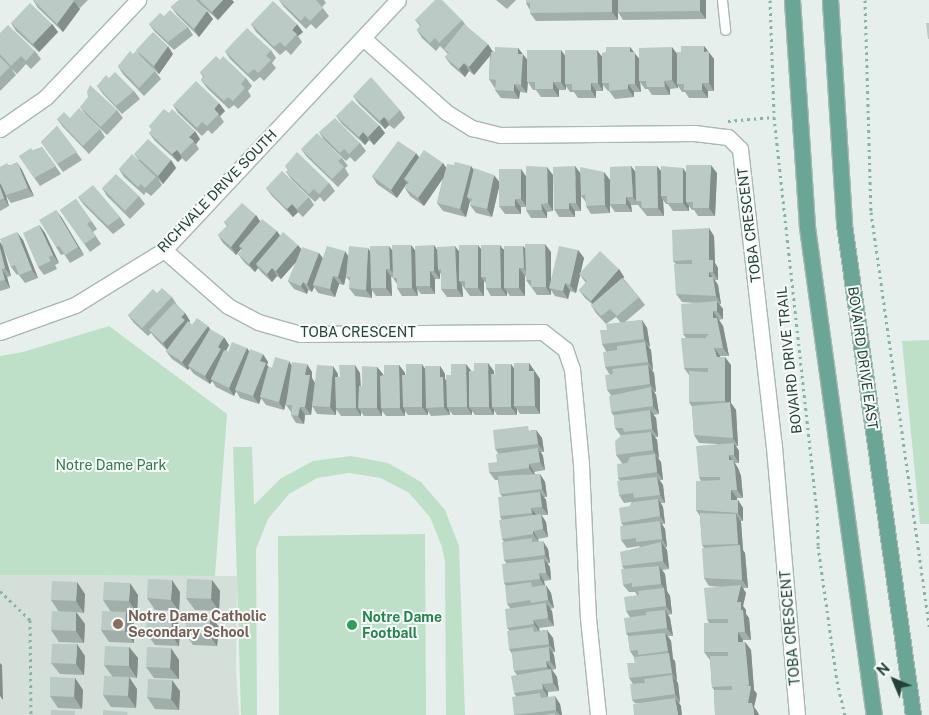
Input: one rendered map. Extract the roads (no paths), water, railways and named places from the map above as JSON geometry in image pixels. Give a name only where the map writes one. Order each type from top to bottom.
[{"type":"main road","points":[[792,0],[807,227],[874,715]]},
{"type":"main road","name":"BOVAIRD DRIVE EAST","points":[[830,0],[844,224],[913,715]]},
{"type":"street","points":[[0,130],[46,97],[138,0]]},
{"type":"street","name":"RICHVALE DRIVE SOUTH","points":[[0,332],[75,305],[164,250],[398,0]]},
{"type":"street","name":"TOBA CRESCENT","points":[[363,38],[446,112],[472,128],[500,135],[694,133],[728,137],[740,149],[774,447],[797,715]]},
{"type":"street","name":"TOBA CRESCENT","points":[[164,250],[228,306],[258,322],[300,334],[543,332],[565,349],[572,369],[581,466],[588,618],[598,715]]},
{"type":"lane","points":[[722,0],[725,30]]},
{"type":"place","name":"Notre Dame Catholic Secondary School","points":[[118,624]]},
{"type":"place","name":"Notre Dame Football","points":[[352,625]]},
{"type":"park label","name":"Notre Dame Park","points":[[111,465]]}]
